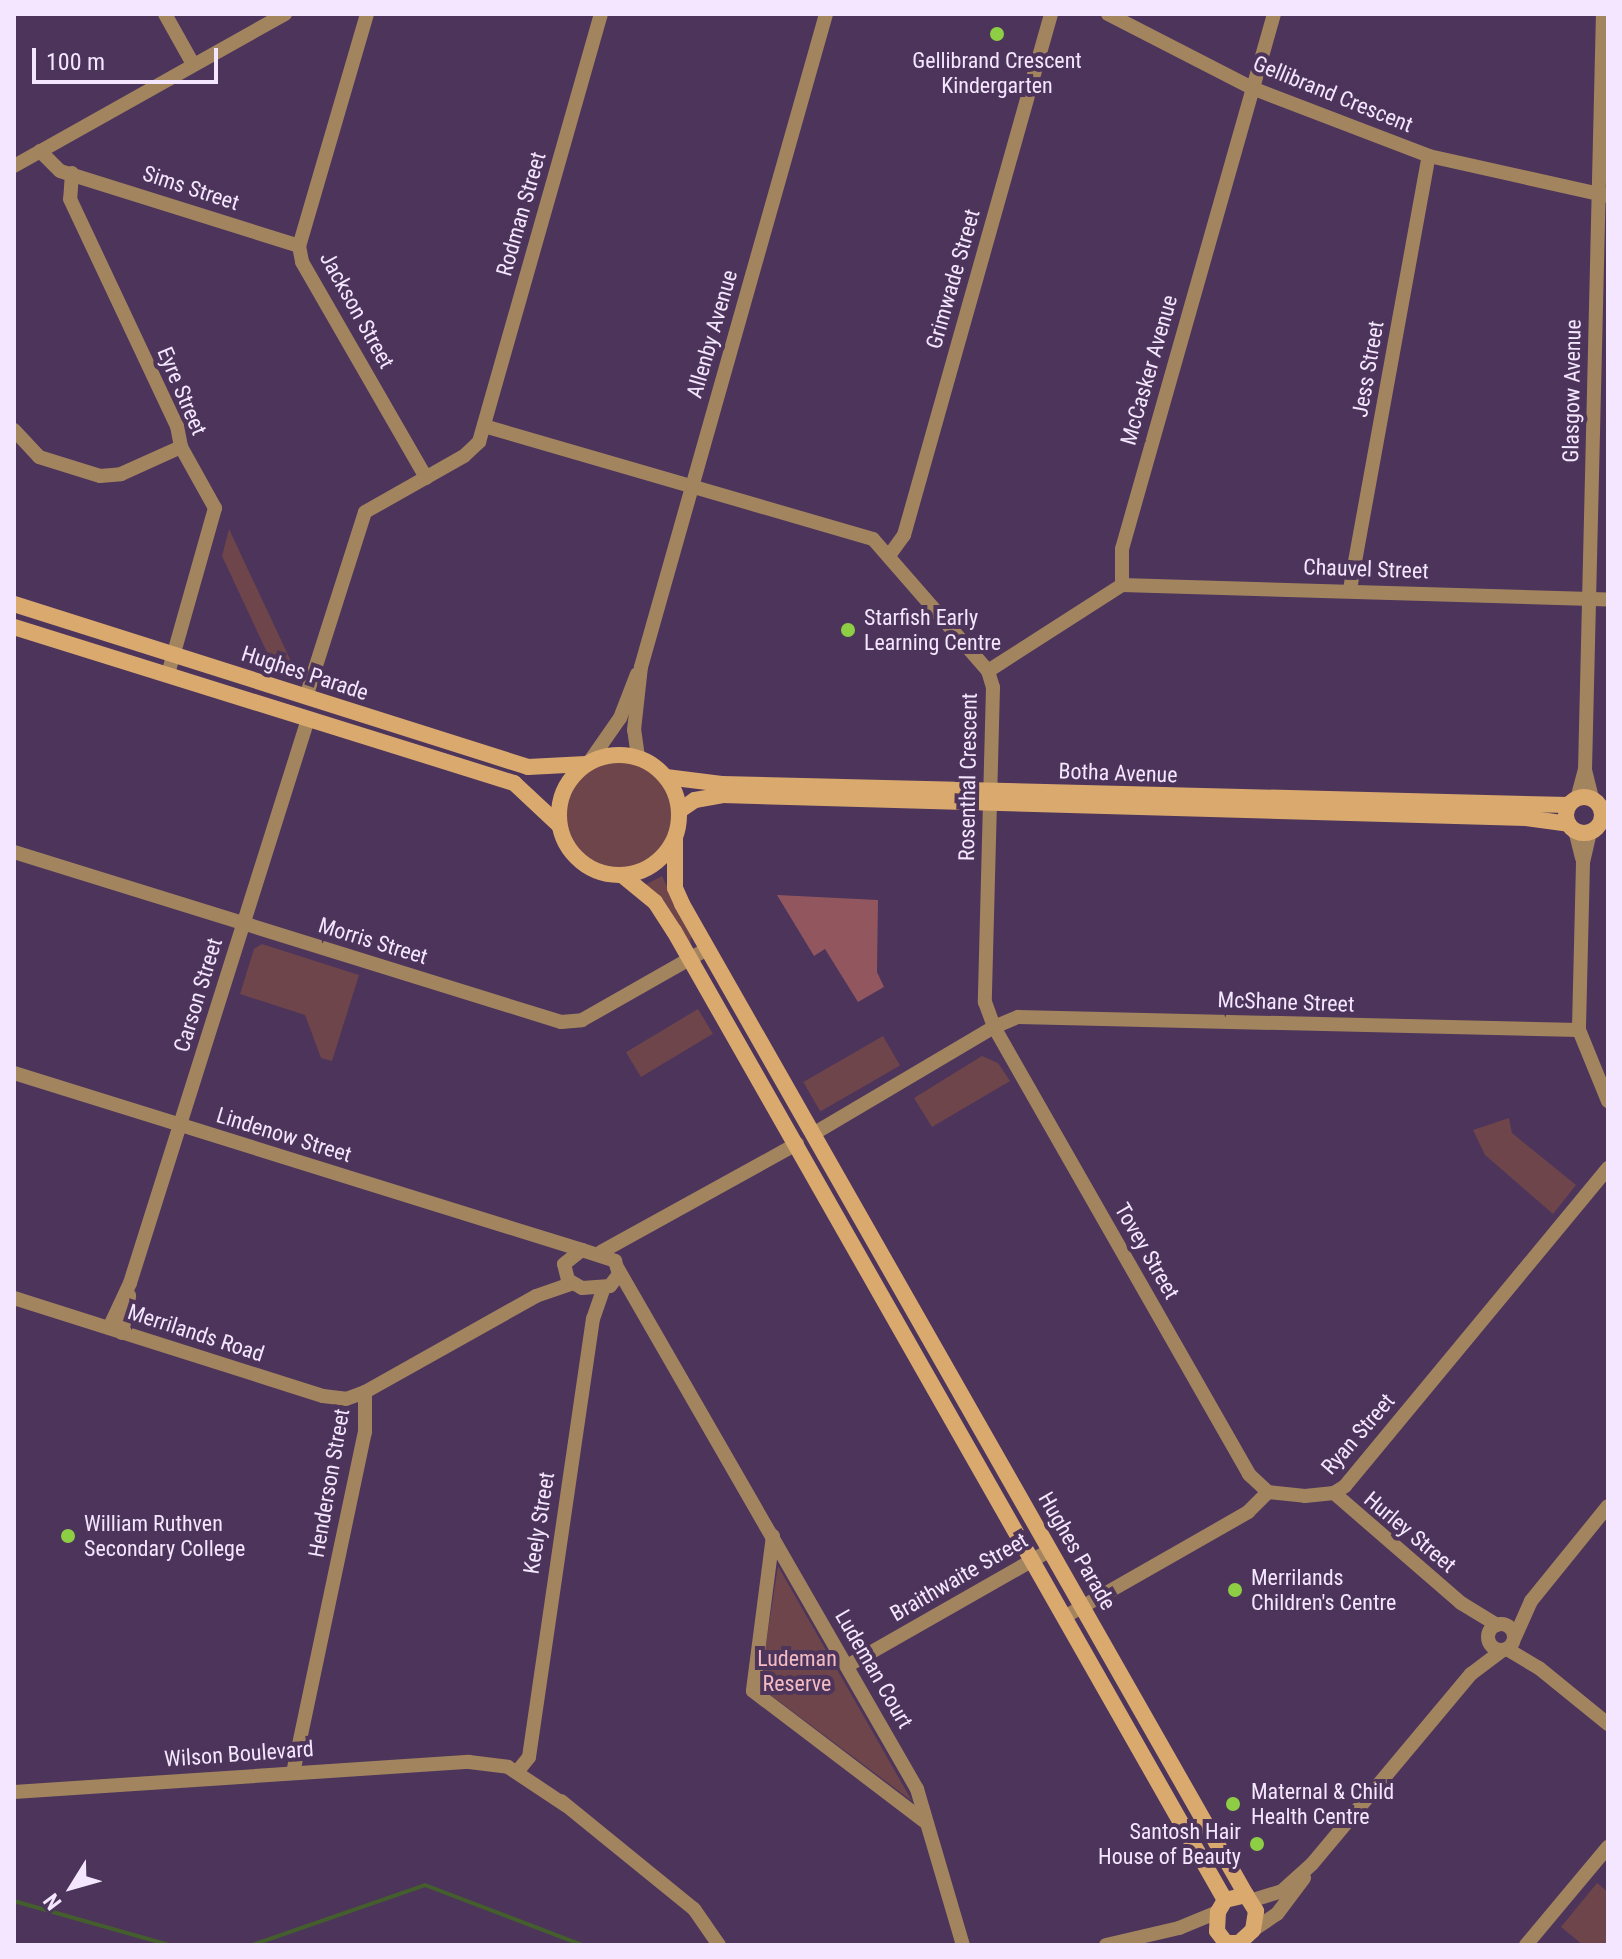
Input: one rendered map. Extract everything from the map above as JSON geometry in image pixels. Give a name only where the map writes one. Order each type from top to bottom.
[{"type":"street","points":[[165,14],[193,64]]},
{"type":"street","points":[[14,166],[285,14]]},
{"type":"street","name":"Rodman Street","points":[[483,430],[601,14]]},
{"type":"street","name":"Allenby Avenue","points":[[588,763],[620,718],[641,667],[826,14]]},
{"type":"street","name":"Grimwade Street","points":[[891,553],[904,535],[1051,14]]},
{"type":"street","name":"Gellibrand Crescent","points":[[1108,14],[1252,88],[1429,156],[1603,189]]},
{"type":"street","name":"McCasker Avenue","points":[[1122,585],[1122,549],[1274,14]]},
{"type":"street","name":"Glasgow Avenue","points":[[1589,803],[1585,770],[1603,189],[1603,14]]},
{"type":"street","name":"Jackson Street","points":[[367,15],[299,246],[302,262],[426,478]]},
{"type":"street","points":[[59,141],[62,163],[71,173]]},
{"type":"street","name":"Sims Street","points":[[40,151],[53,167],[299,246]]},
{"type":"street","name":"Jess Street","points":[[1350,589],[1429,156]]},
{"type":"street","name":"Eyre Street","points":[[71,173],[70,199],[177,426],[181,447],[194,461],[216,514],[168,674]]},
{"type":"street","points":[[14,430],[39,457],[100,476],[121,474],[181,447]]},
{"type":"street","points":[[308,719],[306,697],[365,512],[470,452],[483,430]]},
{"type":"street","name":"Rosenthal Crescent","points":[[483,430],[873,539],[891,553],[988,671],[993,687],[985,1002],[994,1027]]},
{"type":"street","points":[[988,671],[1122,585]]},
{"type":"street","name":"Chauvel Street","points":[[1122,585],[1350,589],[1608,599]]},
{"type":"street","name":"Hughes Parade","points":[[14,604],[528,767],[588,763]]},
{"type":"street","name":"Hughes Parade","points":[[14,627],[514,783],[559,825]]},
{"type":"street","name":"Allenby Avenue","points":[[638,757],[635,723],[641,667]]},
{"type":"street","points":[[620,718],[635,723]]},
{"type":"street","name":"Carson Street","points":[[116,1331],[308,719]]},
{"type":"street","points":[[622,754],[638,757],[666,777],[679,811],[675,839],[653,865],[622,875],[581,862],[559,825],[564,790],[588,763],[622,754]]},
{"type":"street","name":"Botha Avenue","points":[[666,777],[827,792]]},
{"type":"street","name":"Botha Avenue","points":[[679,811],[695,800],[722,795],[827,792],[1372,808],[1589,803]]},
{"type":"street","points":[[1589,803],[1583,863],[1579,1030],[1608,1101]]},
{"type":"street","points":[[1588,828],[1589,803]]},
{"type":"street","name":"Botha Avenue","points":[[1372,808],[1588,828]]},
{"type":"street","name":"Hughes Parade","points":[[675,839],[675,888],[707,949],[1249,1897]]},
{"type":"street","name":"Morris Street","points":[[14,852],[570,1023],[707,949]]},
{"type":"street","name":"Hughes Parade","points":[[622,875],[655,902],[690,959],[1066,1616],[1221,1906]]},
{"type":"street","name":"McShane Street","points":[[994,1027],[1018,1017],[1579,1030]]},
{"type":"street","points":[[813,1134],[994,1027]]},
{"type":"street","name":"Tovey Street","points":[[994,1027],[1249,1474],[1268,1492]]},
{"type":"street","name":"Lindenow Street","points":[[14,1073],[582,1250]]},
{"type":"street","points":[[564,1266],[582,1250],[601,1252],[639,1236],[797,1144]]},
{"type":"street","name":"Ryan Street","points":[[1268,1492],[1334,1493],[1608,1168]]},
{"type":"street","points":[[851,1240],[867,1230]]},
{"type":"street","points":[[541,1238],[577,1286],[607,1288],[639,1236]]},
{"type":"street","points":[[601,1252],[618,1267]]},
{"type":"street","name":"Henderson Street","points":[[536,1296],[564,1266]]},
{"type":"street","name":"Ludeman Court","points":[[618,1267],[917,1789],[963,1945]]},
{"type":"street","name":"Henderson Street","points":[[293,1773],[365,1432],[365,1392],[536,1296],[577,1286]]},
{"type":"street","name":"Keely Street","points":[[577,1286],[593,1319]]},
{"type":"street","name":"Ludeman Court","points":[[607,1288],[639,1304]]},
{"type":"street","name":"Keely Street","points":[[519,1767],[529,1734],[593,1319],[607,1288]]},
{"type":"street","name":"Merrilands Road","points":[[14,1298],[323,1396],[346,1399],[365,1392]]},
{"type":"street","points":[[1066,1616],[1248,1512],[1268,1492]]},
{"type":"street","name":"Hurley Street","points":[[1334,1493],[1493,1630]]},
{"type":"street","points":[[1179,1928],[1221,1939],[1249,1938],[1284,1907],[1312,1864],[1471,1674],[1510,1644],[1531,1601],[1608,1506]]},
{"type":"street","points":[[773,1536],[753,1691],[930,1826]]},
{"type":"street","name":"Braithwaite Street","points":[[847,1666],[1050,1550]]},
{"type":"street","points":[[1471,1674],[1493,1630],[1531,1601]]},
{"type":"street","points":[[1493,1630],[1510,1627],[1510,1644]]},
{"type":"street","points":[[1493,1630],[1494,1648],[1510,1644]]},
{"type":"street","points":[[1510,1644],[1608,1724]]},
{"type":"street","name":"Wilson Boulevard","points":[[14,1792],[469,1762],[519,1767],[694,1909],[719,1945]]},
{"type":"street","points":[[1526,1945],[1608,1847]]},
{"type":"street","points":[[1106,1945],[1179,1928],[1221,1906],[1282,1891],[1312,1864]]},
{"type":"street","points":[[1249,1897],[1249,1938]]},
{"type":"street","points":[[1221,1906],[1221,1939]]},
{"type":"green space","points":[[229,529],[296,672],[273,665],[222,556]]},
{"type":"green space","points":[[619,759],[640,763],[658,776],[671,794],[675,815],[671,836],[658,854],[640,867],[619,871],[598,867],[580,854],[567,836],[563,815],[567,794],[580,776],[598,763]]},
{"type":"green space","points":[[662,876],[691,936],[690,947],[645,885]]},
{"type":"green space","points":[[262,944],[359,975],[332,1061],[321,1058],[305,1015],[240,994],[254,949]]},
{"type":"green space","points":[[698,1009],[713,1034],[641,1077],[626,1052]]},
{"type":"green space","points":[[883,1036],[900,1065],[820,1111],[803,1082]]},
{"type":"green space","points":[[982,1056],[998,1063],[1010,1081],[932,1127],[914,1098]]},
{"type":"green space","points":[[1509,1118],[1512,1133],[1576,1185],[1553,1214],[1485,1155],[1473,1130]]},
{"type":"green space","name":"Ludeman Reserve","points":[[778,1566],[912,1801],[764,1690],[760,1682]]},
{"type":"green space","points":[[1597,1883],[1608,1892],[1608,1945],[1583,1945],[1561,1927]]},
{"type":"shaded area","points":[[777,895],[878,900],[877,972],[884,987],[858,1002],[825,949],[814,956]]},
{"type":"waterway","points":[[252,1945],[425,1885],[582,1945]]},
{"type":"waterway","points":[[14,1901],[170,1945]]},
{"type":"place","name":"Gellibrand Crescent Kindergarten","points":[[997,34]]},
{"type":"place","name":"Starfish Early Learning Centre","points":[[848,630]]},
{"type":"place","name":"William Ruthven Secondary College","points":[[68,1536]]},
{"type":"place","name":"Merrilands Children's Centre","points":[[1235,1590]]},
{"type":"place","name":"Maternal & Child Health Centre","points":[[1233,1804]]},
{"type":"place","name":"Santosh Hair House of Beauty","points":[[1257,1844]]}]
